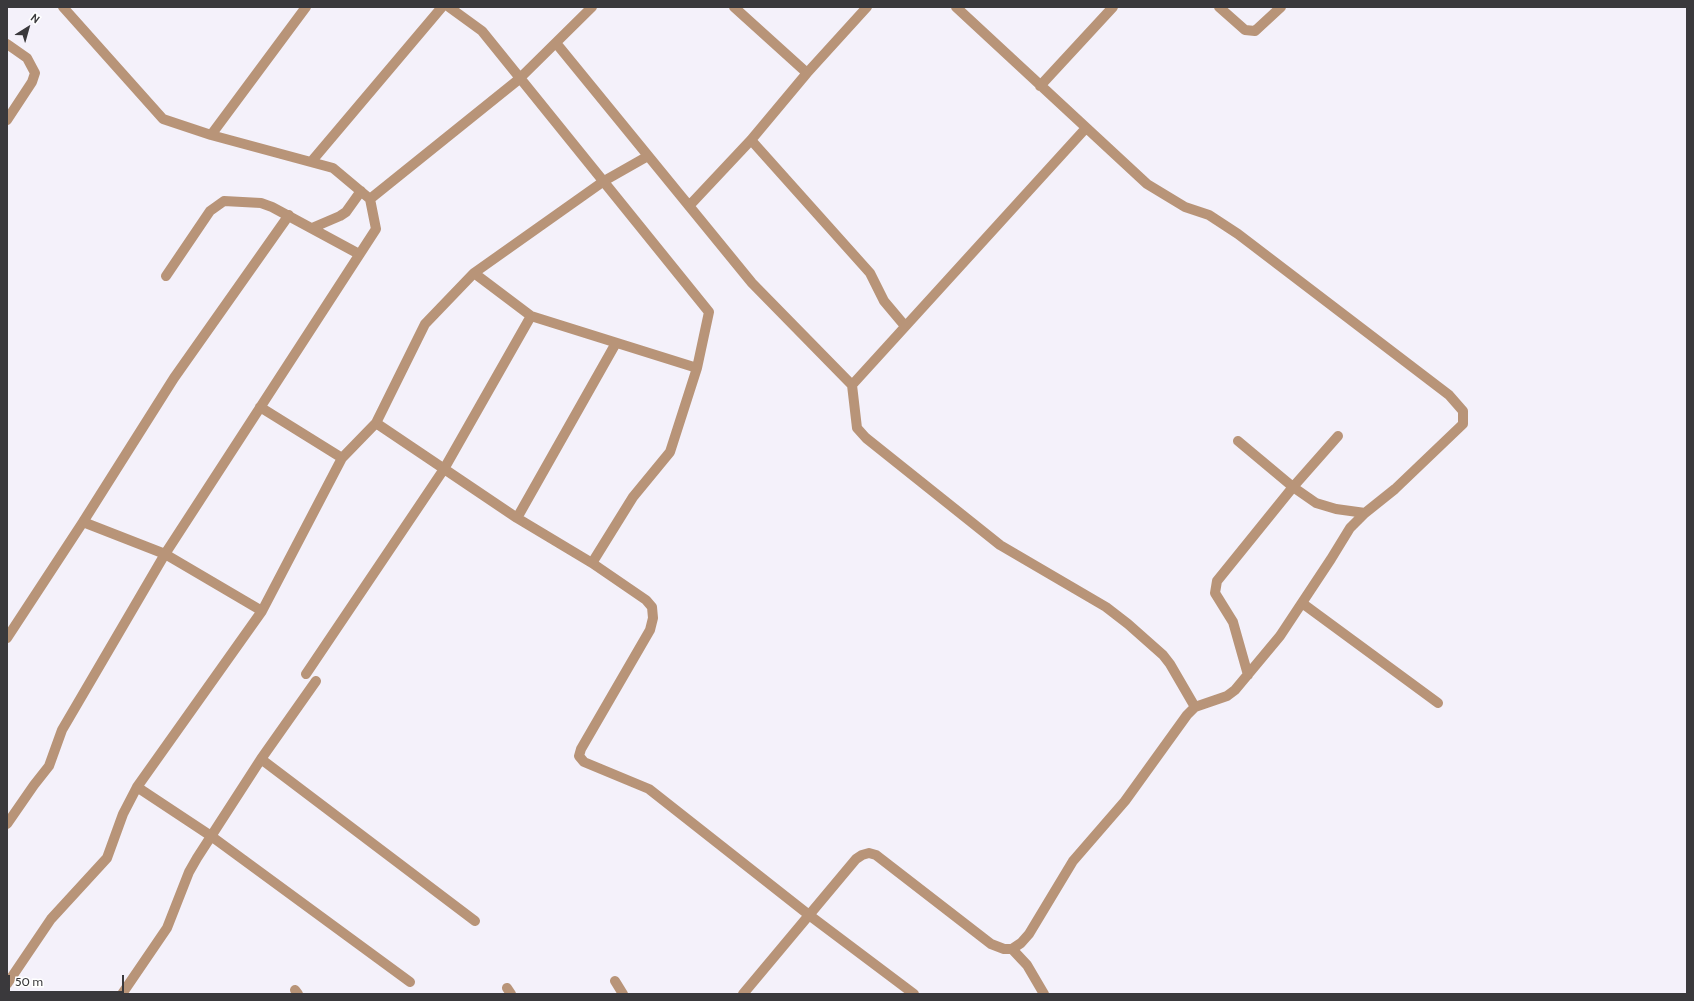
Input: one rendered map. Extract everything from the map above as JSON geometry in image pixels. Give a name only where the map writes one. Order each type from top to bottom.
[{"type":"street","points":[[7,824],[49,766],[62,730],[165,554],[376,229],[370,199],[333,168],[211,135],[163,119],[63,7]]},
{"type":"street","points":[[211,135],[306,7]]},
{"type":"street","points":[[311,162],[442,7]]},
{"type":"street","points":[[449,7],[482,31],[709,312],[697,368],[670,452],[633,497],[592,564]]},
{"type":"street","points":[[370,199],[520,78],[592,7]]},
{"type":"street","points":[[734,7],[807,73]]},
{"type":"street","points":[[689,206],[751,140],[807,73],[867,7]]},
{"type":"street","points":[[744,994],[752,982],[856,859],[869,853],[876,855],[991,944],[1004,949],[1012,949],[1022,943],[1073,862],[1125,801],[1180,724],[1195,707],[1228,696],[1235,690],[1280,636],[1350,528],[1365,513],[1395,489],[1463,424],[1463,411],[1443,390],[1238,234],[1209,215],[1185,207],[1147,184],[956,7]]},
{"type":"street","points":[[1040,86],[1113,7]]},
{"type":"street","points":[[1219,7],[1245,30],[1254,31],[1281,7]]},
{"type":"street","points":[[556,43],[752,283],[852,385],[857,428],[866,438],[1000,545],[1106,607],[1128,624],[1163,655],[1170,664],[1195,707]]},
{"type":"street","points":[[7,44],[27,58],[35,73],[32,82],[7,120]]},
{"type":"street","points":[[852,385],[1086,128]]},
{"type":"street","points":[[751,140],[870,272],[884,301],[905,326]]},
{"type":"street","points":[[7,984],[51,919],[107,858],[122,814],[137,787],[262,611],[342,458],[376,423],[425,324],[474,273],[604,181],[648,156]]},
{"type":"street","points":[[312,228],[346,212],[361,191]]},
{"type":"street","points":[[166,276],[210,211],[224,201],[261,203],[272,207],[359,254]]},
{"type":"street","points":[[7,638],[83,522],[174,378],[289,215]]},
{"type":"street","points":[[474,273],[531,316],[697,368]]},
{"type":"street","points":[[306,674],[444,469],[531,316]]},
{"type":"street","points":[[517,518],[616,343]]},
{"type":"street","points":[[260,408],[342,458]]},
{"type":"street","points":[[376,423],[517,518],[592,564],[646,600],[652,607],[653,618],[650,630],[581,749],[579,756],[584,762],[649,789],[809,915],[914,994]]},
{"type":"street","points":[[1248,674],[1233,622],[1215,593],[1215,586],[1217,581],[1293,487],[1338,436]]},
{"type":"street","points":[[1238,441],[1293,487],[1316,503],[1336,509],[1365,513]]},
{"type":"street","points":[[83,522],[165,554],[262,611]]},
{"type":"street","points":[[1302,603],[1438,703]]},
{"type":"street","points":[[124,993],[167,928],[189,872],[197,858],[261,759],[316,682]]},
{"type":"street","points":[[261,759],[475,921]]},
{"type":"street","points":[[137,787],[211,836],[410,982]]},
{"type":"street","points":[[1012,949],[1027,965],[1044,994]]},
{"type":"street","points":[[615,982],[623,994]]}]
